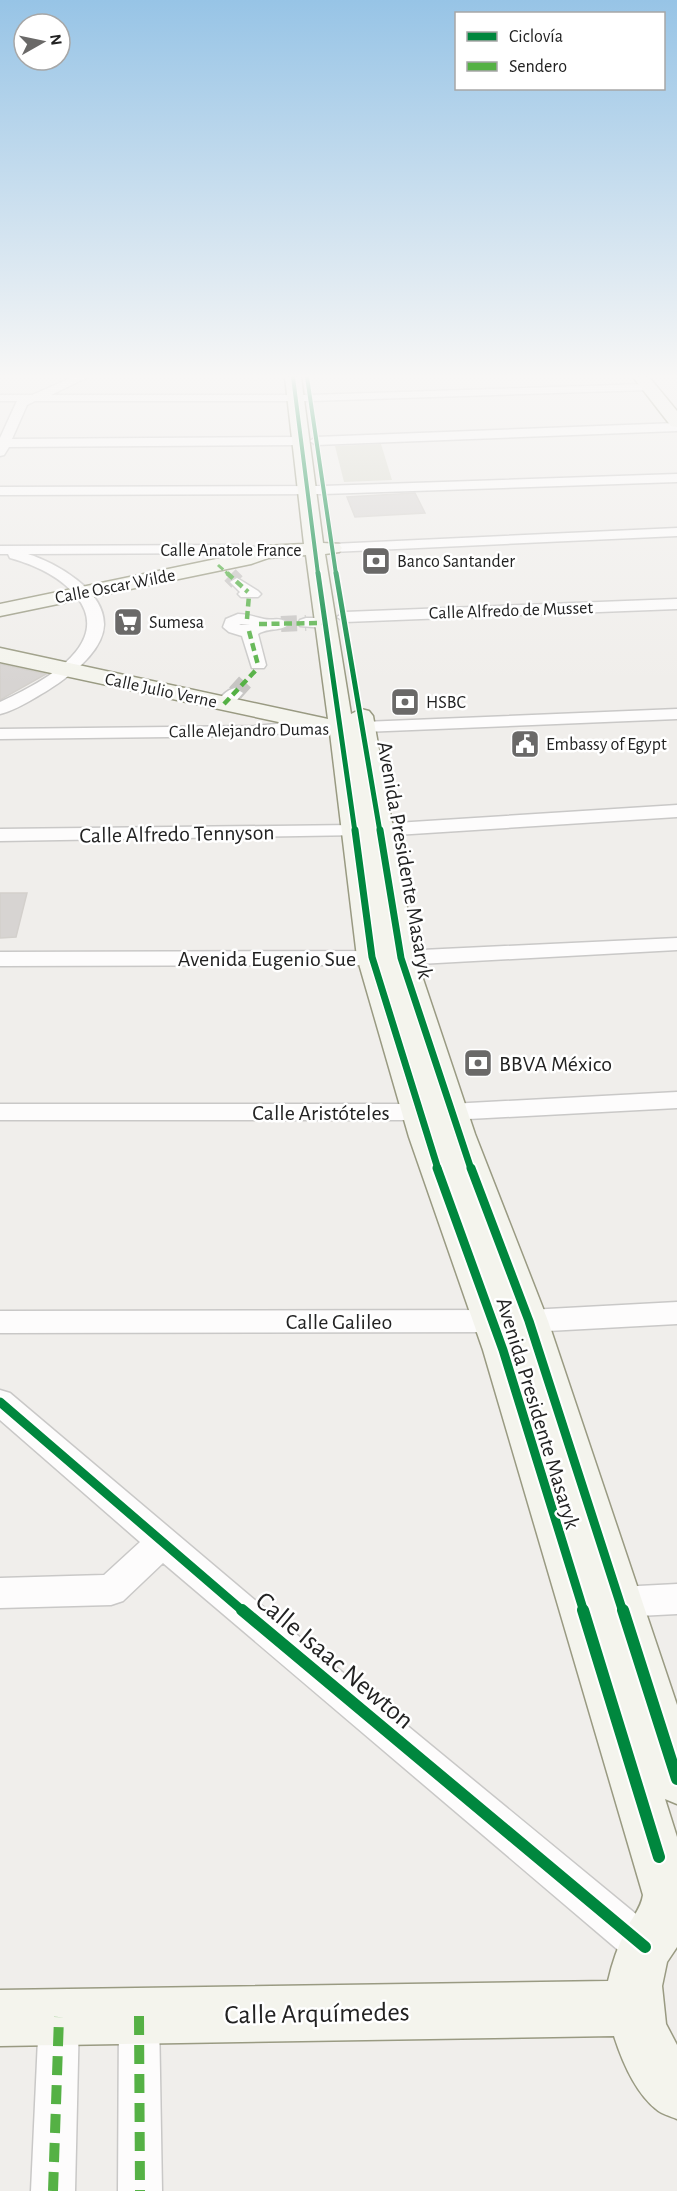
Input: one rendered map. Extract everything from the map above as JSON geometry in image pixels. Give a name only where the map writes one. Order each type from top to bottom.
[{"type":"street","name":"Avenida Presidente Masaryk","points":[[313,479],[323,549],[342,727],[367,831],[386,957],[434,1112],[619,1602],[677,1779]]},
{"type":"street","points":[[0,491],[314,490],[639,479]]},
{"type":"street","name":"Calle Anatole France","points":[[0,550],[238,549],[264,552],[677,532]]},
{"type":"street","points":[[0,550],[28,558],[76,586],[94,610],[95,628],[86,651],[68,669],[38,691],[0,709]]},
{"type":"street","name":"Calle Oscar Wilde","points":[[0,610],[81,593],[236,582],[251,558],[264,552]]},
{"type":"street","points":[[235,693],[257,667],[252,624],[236,582]]},
{"type":"street","name":"Calle Alfredo de Musset","points":[[330,623],[677,604]]},
{"type":"street","name":"Calle Alfredo de Musset","points":[[330,623],[677,616]]},
{"type":"street","points":[[252,624],[281,624]]},
{"type":"street","name":"Calle Julio Verne","points":[[0,655],[68,669],[235,693],[342,727]]},
{"type":"street","name":"Calle Alejandro Dumas","points":[[0,734],[254,731],[677,714]]},
{"type":"street","name":"Calle Alfredo Tennyson","points":[[0,835],[367,831],[677,811]]},
{"type":"street","name":"Avenida Eugenio Sue","points":[[0,959],[386,957],[677,944]]},
{"type":"street","name":"Calle Aristóteles","points":[[0,1112],[434,1112],[677,1100]]},
{"type":"street","name":"Calle Galileo","points":[[0,1322],[511,1321],[677,1313]]},
{"type":"street","name":"Avenida Presidente Masaryk","points":[[511,1321],[669,1895],[668,1913],[645,1947],[636,1969],[635,2008],[641,2035],[654,2062],[677,2090]]},
{"type":"street","name":"Calle Isaac Newton","points":[[0,1402],[250,1617],[645,1947]]},
{"type":"street","points":[[0,1593],[111,1590],[164,1541]]},
{"type":"street","points":[[619,1602],[677,1599]]},
{"type":"street","name":"Calle Arquímedes","points":[[0,2018],[635,2008]]},
{"type":"street","points":[[139,2016],[140,2191]]},
{"type":"street","points":[[53,2191],[59,2017]]},
{"type":"shaded area","points":[[343,479],[392,480],[344,482]]},
{"type":"building","points":[[415,493],[425,513],[355,517],[347,497]]},
{"type":"building","points":[[0,664],[46,674],[0,700]]},
{"type":"building","points":[[0,893],[27,893],[16,937],[0,938]]},
{"type":"tunnel","points":[[230,575],[237,582]]},
{"type":"tunnel","points":[[281,624],[306,623]]},
{"type":"tunnel","points":[[235,693],[245,682]]},
{"type":"marked path","points":[[218,565],[248,592]]},
{"type":"marked path","points":[[247,619],[249,595]]},
{"type":"marked path","points":[[259,624],[325,623]]},
{"type":"marked path","points":[[249,631],[258,665]]},
{"type":"marked path","points":[[224,704],[257,669]]},
{"type":"marked path","points":[[139,2016],[140,2191]]},
{"type":"marked path","points":[[53,2191],[59,2017]]},
{"type":"cycle path","points":[[305,479],[372,957],[426,1137],[503,1350],[659,1857]]},
{"type":"cycle path","points":[[322,479],[401,958],[458,1134],[529,1321],[677,1779]]},
{"type":"cycle path","points":[[0,1402],[250,1617],[645,1947]]},
{"type":"place","name":"Banco Santander","points":[[376,561]]},
{"type":"place","name":"Sumesa","points":[[128,622]]},
{"type":"place","name":"HSBC","points":[[405,702]]},
{"type":"place","name":"Embassy of Egypt","points":[[525,744]]},
{"type":"place","name":"BBVA México","points":[[478,1063]]}]
